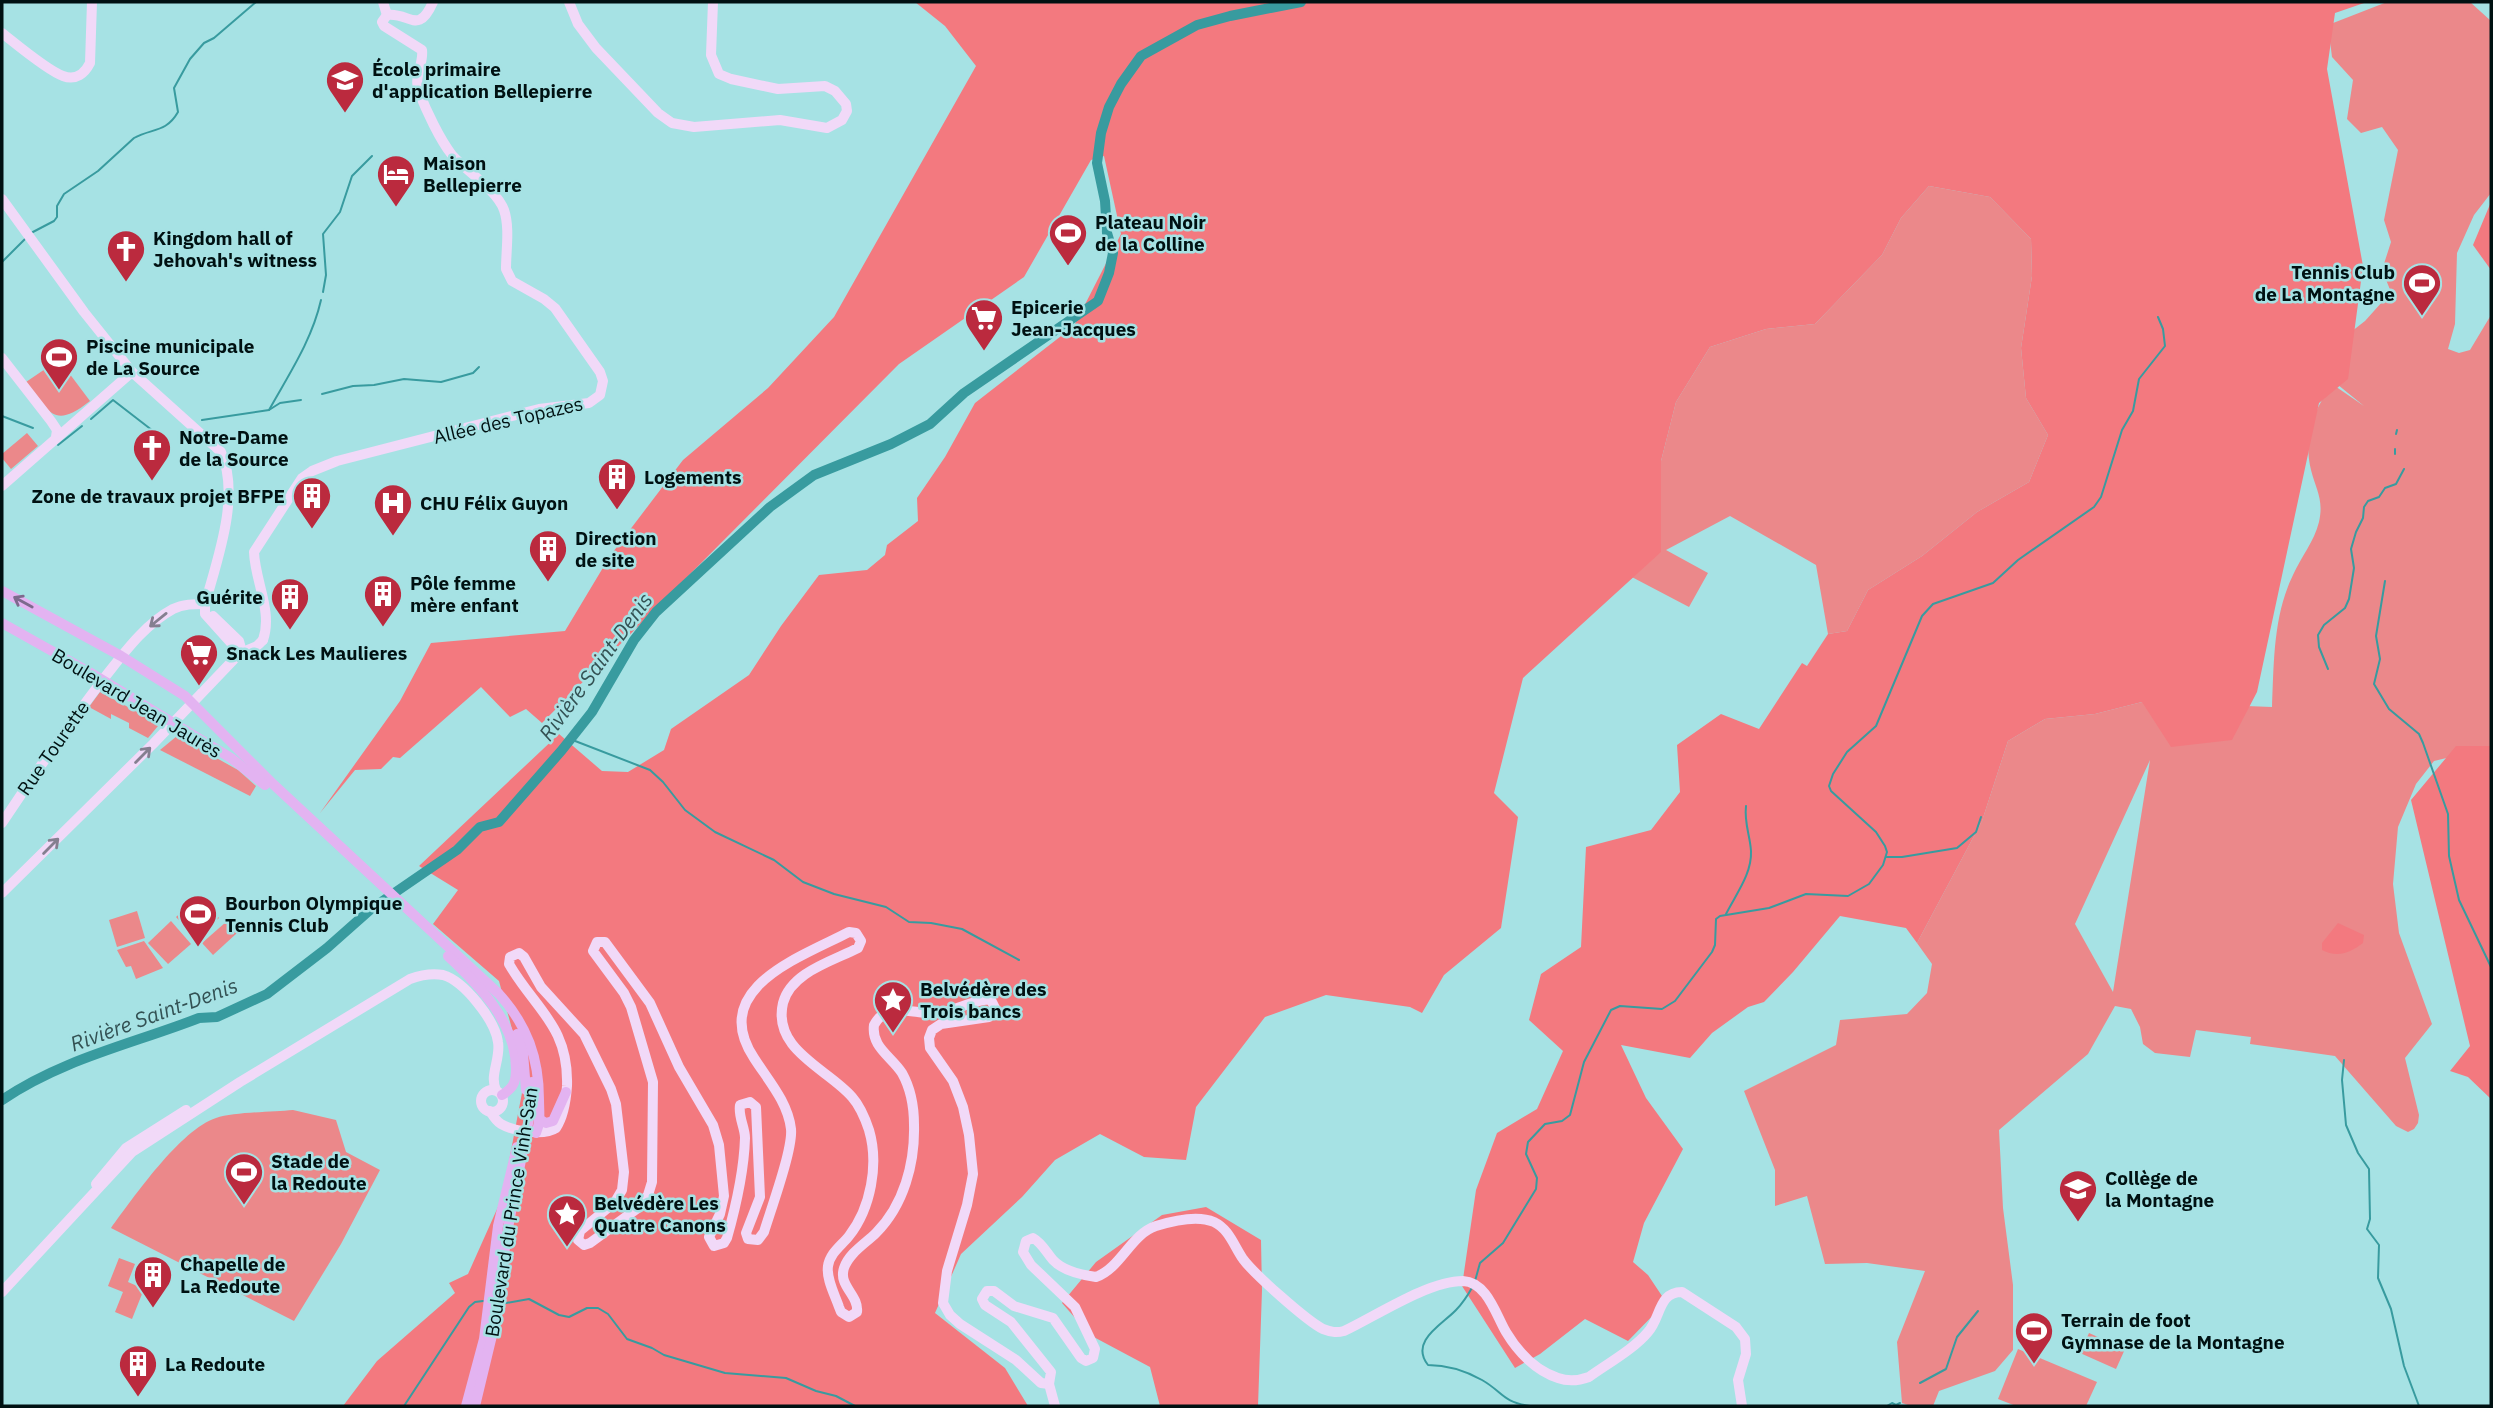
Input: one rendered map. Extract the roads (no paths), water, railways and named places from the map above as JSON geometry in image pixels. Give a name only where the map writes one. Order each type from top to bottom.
[{"type":"main road","points":[[2,33],[64,77],[78,76],[86,72],[90,63],[92,2]]},
{"type":"main road","points":[[383,2],[387,15],[411,21],[426,16],[433,2]]},
{"type":"main road","points":[[569,2],[578,24],[596,48],[658,113],[672,123],[704,127],[780,120],[827,128],[842,120],[846,104],[835,91],[825,86],[778,89],[719,74],[711,55],[713,2]]},
{"type":"main road","name":"Allée des Topazes","points":[[263,640],[267,624],[254,552],[306,474],[340,460],[539,409],[589,403],[600,395],[603,388],[600,372],[555,308],[512,281],[508,275],[503,207],[497,197],[462,166],[446,145],[417,86],[422,50],[387,29],[382,22],[387,15]]},
{"type":"main road","points":[[2,200],[84,312],[132,372],[221,452],[226,464],[229,496],[220,548],[205,604],[206,617],[241,653]]},
{"type":"main road","points":[[2,358],[57,430],[61,431]]},
{"type":"main road","points":[[2,486],[61,431],[132,372]]},
{"type":"main road","name":"Boulevard Jean Jaurès","points":[[2,590],[121,656],[192,703],[271,786]]},
{"type":"main road","name":"Rue Tourette","points":[[2,823],[82,706],[121,656],[174,608],[188,604],[205,604]]},
{"type":"main road","points":[[205,604],[215,618],[239,641],[241,653]]},
{"type":"main road","name":"Boulevard Jean Jaurès","points":[[2,623],[103,680],[271,786]]},
{"type":"main road","points":[[239,641],[263,640]]},
{"type":"main road","points":[[2,893],[241,653],[257,646],[263,640]]},
{"type":"main road","points":[[271,786],[514,1010],[524,1027],[536,1062],[539,1119],[533,1132]]},
{"type":"main road","points":[[456,959],[497,1010],[507,1027],[516,1058],[513,1086],[481,1103],[500,1124],[547,1133],[556,1128],[563,1114],[566,1092],[566,1066],[561,1044],[550,1019],[509,964],[510,957],[515,953],[524,957],[541,987],[584,1034],[614,1096],[624,1183],[615,1202],[579,1233],[579,1242],[587,1245],[638,1208],[648,1195],[653,1182],[653,1082],[631,1007],[593,951],[597,942],[605,942],[650,1003],[679,1067],[713,1125],[719,1145],[724,1196],[720,1214],[709,1237],[714,1246],[724,1243],[727,1238],[738,1193],[745,1133],[739,1113],[740,1105],[750,1102],[756,1108],[760,1197],[746,1233],[748,1239],[758,1240],[764,1232],[790,1143],[791,1128],[781,1101],[744,1039],[742,1012],[755,988],[766,977],[849,932],[856,933],[861,941],[858,948],[797,980],[786,997],[782,1012],[785,1028],[794,1046],[850,1095],[870,1133],[873,1158],[870,1188],[857,1224],[834,1252],[828,1268],[829,1280],[841,1312],[852,1317],[858,1308],[844,1282],[845,1266],[854,1253],[879,1230],[902,1195],[914,1138],[908,1085],[901,1072],[876,1042],[874,1024],[891,1010],[938,1013],[959,1009],[983,999],[991,1000],[995,1008],[989,1017],[941,1024],[932,1030],[929,1038],[930,1048],[953,1081],[963,1107],[973,1174],[967,1205],[947,1271],[943,1303],[950,1315],[960,1324],[1016,1360],[1041,1383],[1049,1384]]},
{"type":"main road","name":"Boulevard du Prince Vinh-San","points":[[456,959],[501,1007],[513,1025],[523,1053],[526,1072],[523,1121],[498,1226],[484,1339],[466,1406]]},
{"type":"main road","name":"Boulevard du Prince Vinh-San","points":[[456,959],[486,985],[515,1023],[528,1055],[533,1086],[495,1323],[475,1406]]},
{"type":"main road","points":[[2,1292],[132,1152],[240,1082],[410,979],[432,974],[443,975],[455,981],[488,1017],[498,1038],[499,1052],[495,1072],[489,1078],[502,1118],[511,1127]]},
{"type":"main road","points":[[539,1119],[546,1124],[553,1121],[566,1092]]},
{"type":"main road","points":[[490,1111],[496,1111],[496,1096]]},
{"type":"main road","points":[[1055,1406],[1049,1384],[1051,1372],[1011,1322],[991,1309],[982,1299],[987,1291],[994,1291],[1014,1306],[1049,1316],[1056,1321],[1081,1358],[1086,1361],[1093,1358],[1095,1349],[1075,1307],[1039,1273],[1025,1255],[1023,1248],[1029,1239],[1039,1241],[1058,1264],[1096,1277],[1107,1271],[1149,1229],[1178,1221],[1205,1219],[1221,1226],[1250,1267],[1310,1320],[1333,1332],[1344,1331],[1430,1289],[1448,1283],[1474,1284],[1488,1297],[1507,1334],[1525,1356],[1545,1373],[1572,1381],[1589,1377],[1644,1336],[1652,1327],[1666,1297],[1682,1292],[1736,1327],[1745,1339],[1747,1347],[1738,1380],[1742,1406]]},
{"type":"waterway","points":[[31,233],[54,221],[57,217],[57,206],[64,194],[98,171],[134,138],[169,124],[178,112],[174,88],[190,59],[204,43],[214,38],[256,2]]},
{"type":"waterway","name":"Rivière Saint-Denis","points":[[2,1100],[73,1063],[199,1018],[217,1017],[267,994],[327,948],[371,909],[457,850],[480,827],[499,822],[592,712],[634,640],[656,612],[770,507],[814,475],[891,444],[930,424],[964,393],[1098,301],[1109,273],[1113,253],[1107,233],[1105,201],[1097,163],[1101,133],[1109,107],[1141,56],[1197,25],[1301,2]]},
{"type":"waterway","points":[[323,292],[326,275],[323,234],[340,212],[352,176],[372,156]]},
{"type":"waterway","points":[[2,262],[25,239]]},
{"type":"waterway","points":[[269,410],[306,343],[321,300]]},
{"type":"waterway","points":[[1475,1281],[1480,1263],[1503,1243],[1536,1189],[1537,1178],[1526,1154],[1528,1142],[1545,1124],[1562,1121],[1570,1115],[1584,1062],[1611,1010],[1620,1006],[1662,1009],[1675,1001],[1712,952],[1715,945],[1716,919],[1720,916],[1769,908],[1806,894],[1848,896],[1869,884],[1883,865],[1887,852],[1885,846],[1876,832],[1831,791],[1829,786],[1833,774],[1847,752],[1876,726],[1922,616],[1933,604],[1993,583],[2018,560],[2094,507],[2101,497],[2122,430],[2133,411],[2139,379],[2165,346],[2158,317]]},
{"type":"waterway","points":[[322,394],[353,386],[404,379],[441,382],[473,373],[479,367]]},
{"type":"waterway","points":[[91,419],[113,400],[157,434]]},
{"type":"waterway","points":[[202,420],[269,410],[280,403],[301,400]]},
{"type":"waterway","points":[[2,416],[33,428]]},
{"type":"waterway","points":[[58,445],[82,426]]},
{"type":"waterway","points":[[2396,434],[2397,430]]},
{"type":"waterway","points":[[2395,449],[2395,454]]},
{"type":"waterway","points":[[2328,669],[2319,647],[2318,635],[2324,625],[2345,608],[2349,599],[2354,568],[2351,549],[2363,518],[2364,507],[2368,501],[2379,497],[2385,488],[2396,484],[2404,469]]},
{"type":"waterway","points":[[2385,581],[2376,636],[2380,659],[2374,684],[2389,709],[2419,734],[2423,743],[2448,814],[2449,856],[2459,900],[2491,967]]},
{"type":"waterway","points":[[570,739],[650,770],[685,810],[715,832],[774,860],[803,882],[834,894],[886,907],[909,922],[962,929],[1019,960]]},
{"type":"waterway","points":[[1726,914],[1743,884],[1751,859],[1746,806]]},
{"type":"waterway","points":[[1886,857],[1957,848],[1976,832],[1981,817]]},
{"type":"waterway","points":[[2344,1060],[2342,1080],[2346,1125],[2358,1153],[2369,1169],[2370,1219],[2367,1229],[2379,1245],[2378,1278],[2391,1309],[2404,1366],[2419,1406]]},
{"type":"waterway","points":[[1473,1286],[1459,1307],[1430,1334],[1425,1341],[1423,1356],[1428,1365],[1469,1373],[1508,1399],[1530,1406]]},
{"type":"waterway","points":[[506,1303],[529,1299],[559,1315],[569,1317],[587,1308],[598,1308],[608,1314],[627,1339],[664,1355],[725,1373],[786,1378],[836,1396],[855,1406]]},
{"type":"waterway","points":[[404,1406],[469,1307],[475,1302],[483,1301]]},
{"type":"waterway","points":[[1920,1383],[1946,1369],[1957,1337],[1978,1311]]},
{"type":"waterway","points":[[1887,1406],[1900,1403]]},
{"type":"place","name":"École primaire d'application Bellepierre","points":[[345,114]]},
{"type":"place","name":"Maison Bellepierre","points":[[396,208]]},
{"type":"place","name":"Plateau Noir de la Colline","points":[[1068,267]]},
{"type":"place","name":"Kingdom hall of Jehovah's witness","points":[[126,283]]},
{"type":"place","name":"Tennis Club de La Montagne","points":[[2422,317]]},
{"type":"place","name":"Epicerie Jean-Jacques","points":[[984,352]]},
{"type":"place","name":"Piscine municipale de La Source","points":[[59,391]]},
{"type":"place","name":"Notre-Dame de la Source","points":[[152,482]]},
{"type":"place","name":"Logements","points":[[617,511]]},
{"type":"place","name":"Zone de travaux projet BFPE","points":[[312,530]]},
{"type":"place","name":"CHU Félix Guyon","points":[[393,537]]},
{"type":"place","name":"Direction de site","points":[[548,583]]},
{"type":"place","name":"Pôle femme mère enfant","points":[[383,628]]},
{"type":"place","name":"Guérite","points":[[290,631]]},
{"type":"place","name":"Snack Les Maulieres","points":[[199,687]]},
{"type":"place","name":"Bourbon Olympique Tennis Club","points":[[198,948]]},
{"type":"place","name":"Belvédère des Trois bancs","points":[[893,1034]]},
{"type":"place","name":"Stade de la Redoute","points":[[244,1206]]},
{"type":"place","name":"Collège de la Montagne","points":[[2078,1223]]},
{"type":"place","name":"Belvédère Les Quatre Canons","points":[[567,1248]]},
{"type":"place","name":"Chapelle de La Redoute","points":[[153,1309]]},
{"type":"place","name":"Terrain de foot Gymnase de la Montagne","points":[[2034,1365]]},
{"type":"place","name":"La Redoute","points":[[138,1398]]}]
